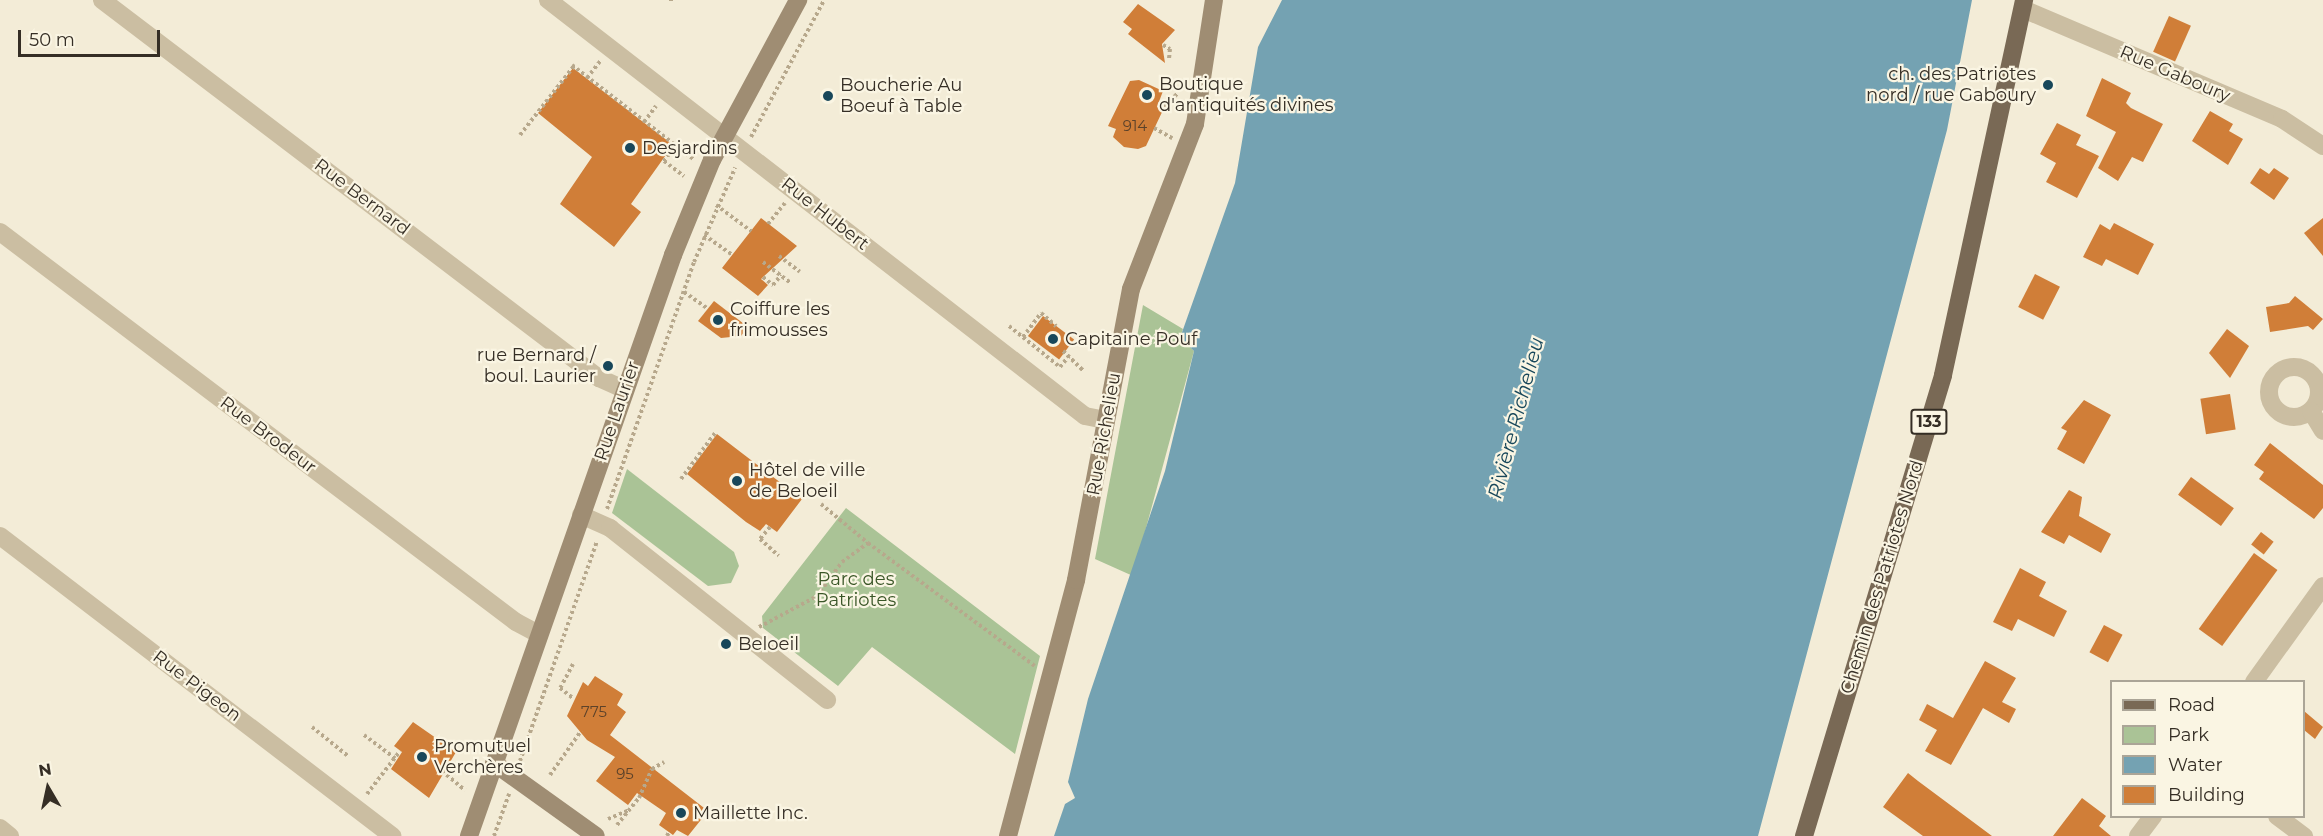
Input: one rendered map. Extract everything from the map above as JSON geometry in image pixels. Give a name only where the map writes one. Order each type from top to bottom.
[{"type":"main road","name":"Chemin des Patriotes Nord","points":[[1804,836],[1943,375],[2024,4]]},
{"type":"street","name":"Rue Bernard","points":[[102,0],[599,378],[624,389]]},
{"type":"street","name":"Rue Hubert","points":[[548,0],[726,135],[1085,416],[1106,420]]},
{"type":"street","name":"Rue Laurier","points":[[469,836],[624,389],[673,255],[726,135],[798,0]]},
{"type":"street","name":"Rue Richelieu","points":[[1008,836],[1053,671],[1089,520],[1131,289],[1195,124],[1214,0]]},
{"type":"street","name":"Rue Gaboury","points":[[2024,4],[2282,119],[2323,146]]},
{"type":"street","name":"Rue Brodeur","points":[[0,232],[516,622],[539,634]]},
{"type":"street","points":[[2311,411],[2323,431]]},
{"type":"street","points":[[581,515],[610,528],[826,700]]},
{"type":"street","name":"Rue Pigeon","points":[[0,536],[393,836]]},
{"type":"street","points":[[2255,680],[2323,586]]},
{"type":"street","points":[[494,763],[596,836]]},
{"type":"street","points":[[2138,836],[2152,818]]},
{"type":"street","points":[[2280,818],[2304,836]]},
{"type":"street","points":[[0,828],[10,836]]},
{"type":"path","points":[[754,132],[824,0]]},
{"type":"path","points":[[1163,45],[1170,49],[1169,59]]},
{"type":"path","points":[[588,78],[602,60]]},
{"type":"path","points":[[520,135],[573,65],[693,159]]},
{"type":"path","points":[[1158,104],[1166,105],[1177,94]]},
{"type":"path","points":[[644,122],[658,103]]},
{"type":"path","points":[[1154,128],[1178,141]]},
{"type":"path","points":[[676,146],[668,153],[664,161],[684,176]]},
{"type":"path","name":"Rue Laurier","points":[[608,508],[704,235],[733,170]]},
{"type":"path","points":[[768,224],[786,202]]},
{"type":"path","points":[[716,205],[751,231]]},
{"type":"path","points":[[704,235],[733,255]]},
{"type":"path","points":[[779,256],[800,272]]},
{"type":"path","points":[[764,262],[791,283]]},
{"type":"path","points":[[763,277],[773,285],[781,275]]},
{"type":"path","points":[[684,292],[708,309]]},
{"type":"path","points":[[1023,337],[1041,313],[1056,326]]},
{"type":"path","points":[[1009,326],[1060,367],[1069,356]]},
{"type":"path","points":[[1063,351],[1083,370]]},
{"type":"path","points":[[681,479],[716,433]]},
{"type":"path","points":[[821,504],[868,543],[1034,666],[1053,671]]},
{"type":"path","points":[[770,527],[760,539],[779,556]]},
{"type":"path","points":[[524,748],[598,538]]},
{"type":"path","points":[[744,635],[817,596],[842,562],[868,543]]},
{"type":"path","points":[[573,664],[560,688],[573,698]]},
{"type":"path","points":[[312,727],[348,756]]},
{"type":"path","points":[[550,775],[581,731]]},
{"type":"path","points":[[364,735],[394,758]]},
{"type":"path","points":[[365,797],[400,751]]},
{"type":"path","points":[[617,825],[630,809],[652,769],[664,762]]},
{"type":"path","points":[[442,771],[465,790]]},
{"type":"path","points":[[494,836],[506,803]]},
{"type":"path","points":[[608,819],[630,809]]},
{"type":"green space","points":[[1143,305],[1183,329],[1180,338],[1194,351],[1133,576],[1095,559]]},
{"type":"green space","points":[[627,469],[734,552],[739,566],[731,583],[708,586],[612,513]]},
{"type":"green space","name":"Parc des Patriotes","points":[[846,508],[1040,656],[1015,754],[872,647],[838,686],[763,628],[762,616]]},
{"type":"water","name":"Rivière Richelieu","points":[[1282,0],[1972,0],[1947,130],[1758,836],[1054,836],[1065,804],[1075,798],[1068,782],[1088,699],[1165,471],[1194,351],[1180,338],[1235,183],[1258,47]]},
{"type":"building","points":[[1138,4],[1175,30],[1162,44],[1165,63],[1128,34],[1132,29],[1123,22]]},
{"type":"building","points":[[2169,16],[2191,26],[2175,61],[2153,52]]},
{"type":"building","points":[[573,68],[673,145],[631,204],[641,212],[614,247],[560,204],[592,157],[538,113]]},
{"type":"building","points":[[2102,78],[2131,93],[2126,103],[2131,108],[2163,124],[2143,162],[2132,157],[2118,181],[2098,168],[2116,132],[2086,116]]},
{"type":"building","points":[[1139,80],[1163,91],[1157,107],[1163,110],[1146,146],[1138,149],[1124,147],[1113,137],[1116,129],[1108,126],[1130,81]]},
{"type":"building","points":[[2210,111],[2233,124],[2229,131],[2243,139],[2228,165],[2192,141]]},
{"type":"building","points":[[2057,123],[2081,135],[2076,145],[2099,156],[2077,198],[2046,182],[2056,163],[2040,154]]},
{"type":"building","points":[[2260,168],[2269,174],[2274,168],[2289,178],[2274,200],[2250,183]]},
{"type":"building","points":[[761,218],[797,246],[761,279],[768,285],[758,296],[722,268]]},
{"type":"building","points":[[2323,218],[2323,256],[2304,233]]},
{"type":"building","points":[[2114,223],[2154,244],[2138,275],[2106,259],[2102,266],[2083,257],[2100,224],[2110,230]]},
{"type":"building","points":[[2035,274],[2060,287],[2043,320],[2018,307]]},
{"type":"building","points":[[2295,296],[2323,319],[2313,330],[2308,326],[2270,332],[2266,307],[2289,303]]},
{"type":"building","points":[[714,301],[748,327],[741,336],[721,338],[698,321]]},
{"type":"building","points":[[1043,316],[1074,339],[1059,359],[1028,336]]},
{"type":"building","points":[[2227,329],[2249,346],[2230,378],[2209,353]]},
{"type":"building","points":[[2230,394],[2236,430],[2206,434],[2200,399]]},
{"type":"building","points":[[2084,400],[2111,415],[2084,464],[2057,449],[2067,431],[2061,428]]},
{"type":"building","name":"Hôtel de ville de Beloeil","points":[[717,434],[802,499],[777,532],[766,524],[760,531],[746,522],[687,474]]},
{"type":"building","points":[[2270,443],[2323,485],[2323,508],[2314,519],[2259,479],[2264,472],[2254,465]]},
{"type":"building","points":[[2191,477],[2234,508],[2221,526],[2178,495]]},
{"type":"building","points":[[2069,490],[2082,497],[2079,516],[2111,534],[2101,553],[2069,535],[2064,544],[2041,532]]},
{"type":"building","points":[[2261,532],[2274,542],[2264,554],[2251,545]]},
{"type":"building","points":[[2254,553],[2277,570],[2222,646],[2199,629]]},
{"type":"building","points":[[2020,568],[2046,582],[2039,596],[2067,611],[2054,637],[2018,619],[2012,631],[1993,622]]},
{"type":"building","points":[[2104,625],[2123,635],[2108,662],[2089,652]]},
{"type":"building","points":[[1985,661],[2016,678],[2002,702],[2016,709],[2009,723],[1983,708],[1951,765],[1925,751],[1937,730],[1919,720],[1927,704],[1953,718]]},
{"type":"building","points":[[595,676],[623,694],[617,705],[626,712],[610,735],[708,811],[688,836],[677,830],[673,835],[659,825],[666,813],[637,793],[628,805],[596,781],[615,757],[587,740],[567,716],[583,682],[588,686]]},
{"type":"building","points":[[2305,712],[2323,727],[2315,739],[2305,731]]},
{"type":"building","points":[[413,722],[456,752],[429,798],[391,769],[402,752],[394,746]]},
{"type":"building","points":[[1908,773],[1992,836],[1923,836],[1883,807]]},
{"type":"building","points":[[2082,798],[2106,816],[2099,826],[2111,836],[2053,836]]},
{"type":"place","name":"ch. des Patriotes nord / rue Gaboury","points":[[2048,85]]},
{"type":"place","name":"Boutique d'antiquités divines","points":[[1147,95]]},
{"type":"place","name":"Boucherie Au Boeuf à Table","points":[[828,96]]},
{"type":"place","name":"Desjardins","points":[[630,148]]},
{"type":"place","name":"Coiffure les frimousses","points":[[718,320]]},
{"type":"place","name":"Capitaine Pouf","points":[[1053,339]]},
{"type":"place","name":"rue Bernard / boul. Laurier","points":[[608,366]]},
{"type":"place","name":"Hôtel de ville de Beloeil","points":[[737,481]]},
{"type":"place","name":"Beloeil","points":[[726,644]]},
{"type":"place","name":"Promutuel Verchères","points":[[422,757]]},
{"type":"place","name":"Maillette Inc.","points":[[681,813]]}]
